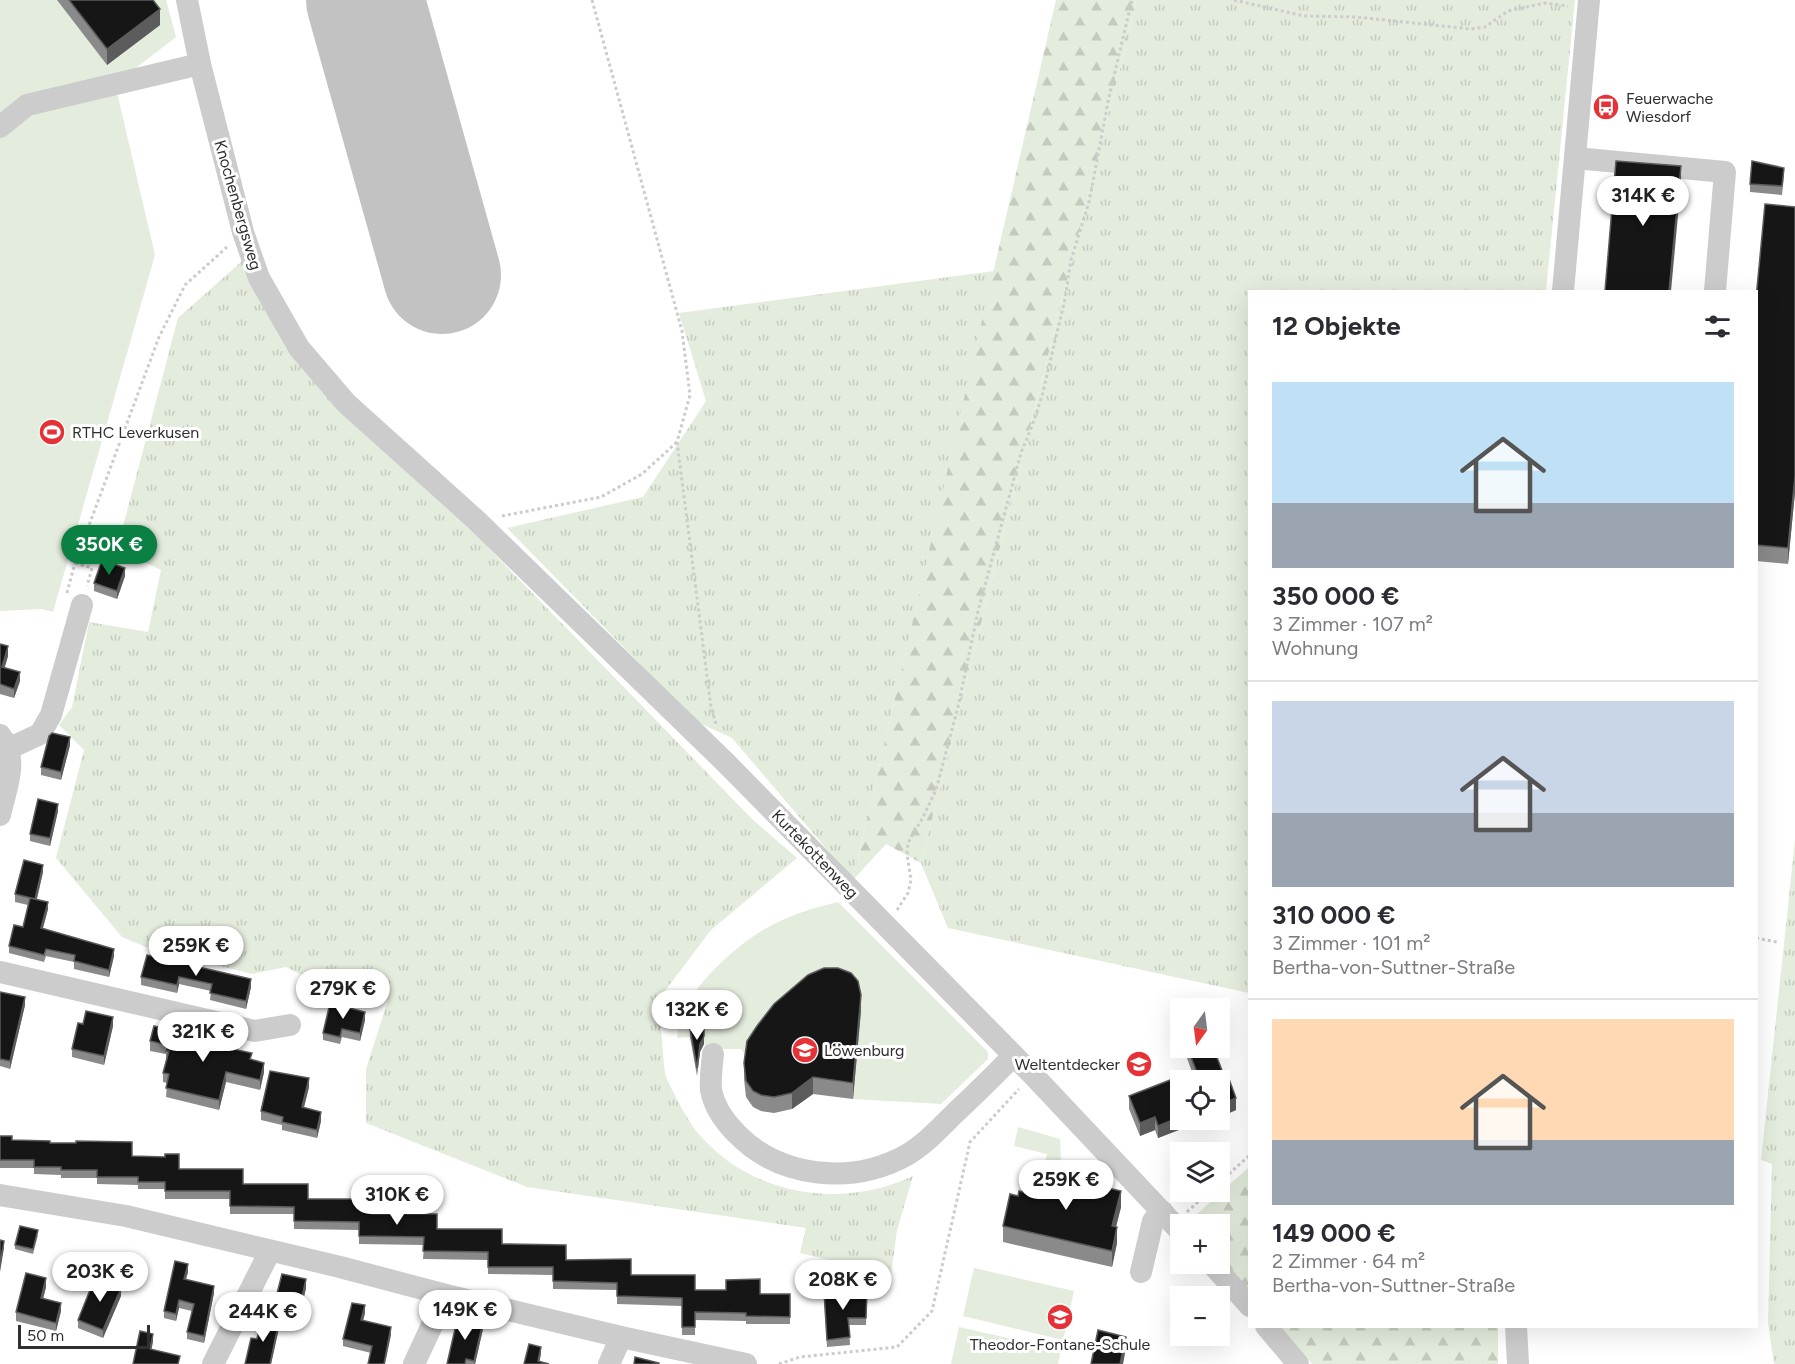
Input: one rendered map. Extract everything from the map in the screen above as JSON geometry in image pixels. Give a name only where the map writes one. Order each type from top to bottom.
[{"type":"street","name":"Knochenbergsweg","points":[[187,0],[200,64],[243,232],[259,278],[299,348],[346,403],[440,489]]},
{"type":"street","points":[[1563,290],[1575,158],[1580,3]]},
{"type":"street","points":[[0,127],[27,105],[200,64]]},
{"type":"street","points":[[1575,158],[1725,172],[1715,290]]},
{"type":"street","name":"Kurtekottenweg","points":[[440,489],[476,520],[727,764],[1032,1074],[1170,1219]]},
{"type":"street","points":[[0,815],[12,765],[5,742],[40,734],[51,715],[74,601]]},
{"type":"street","points":[[0,972],[255,1031],[290,1025]]},
{"type":"street","points":[[713,1053],[711,1091],[724,1121],[745,1142],[761,1155],[784,1166],[812,1172],[838,1173],[874,1169],[906,1155],[928,1139],[1013,1056]]},
{"type":"street","points":[[0,1195],[126,1216],[446,1296],[746,1364]]},
{"type":"street","points":[[1141,1272],[1153,1221],[1170,1222]]},
{"type":"street","points":[[213,1364],[270,1251]]},
{"type":"street","points":[[1221,1274],[1248,1304]]},
{"type":"street","points":[[414,1364],[446,1296]]},
{"type":"street","points":[[1268,1328],[1298,1364]]},
{"type":"street","points":[[1516,1328],[1518,1364]]},
{"type":"street","points":[[609,1364],[621,1337]]},
{"type":"path","points":[[592,0],[682,331],[690,395],[677,442],[711,707],[717,729]]},
{"type":"path","points":[[887,928],[908,893],[911,880],[907,854],[908,843],[936,790],[958,707],[981,600],[1021,453],[1041,396],[1065,299],[1071,260],[1089,202],[1109,96],[1132,0]]},
{"type":"path","points":[[1234,0],[1304,16],[1356,17],[1471,29],[1485,27],[1508,10],[1545,3],[1580,3]]},
{"type":"path","points":[[74,601],[75,563],[159,337],[185,285],[243,232]]},
{"type":"path","points":[[476,520],[601,496],[642,474],[677,442]]},
{"type":"path","points":[[74,601],[92,568],[75,563]]},
{"type":"path","points":[[1758,938],[1777,942]]},
{"type":"path","points":[[779,1364],[800,1357],[897,1347],[932,1311],[970,1142],[1032,1074]]},
{"type":"path","points":[[1230,1173],[1248,1157]]},
{"type":"path","points":[[1183,1214],[1197,1202]]},
{"type":"green space","name":"RTHC Leverkusen","points":[[0,0],[166,0],[176,37],[115,84],[155,255],[53,612],[42,609],[0,611]]},
{"type":"green space","points":[[1056,0],[1137,0],[921,863],[886,844],[853,880]]},
{"type":"green space","points":[[1137,0],[1575,0],[1546,290],[1248,290],[1248,993],[948,928],[921,863]]},
{"type":"green space","points":[[242,261],[361,431],[477,536],[752,819],[797,858],[711,930],[658,1000],[665,1074],[680,1106],[697,1132],[719,1154],[743,1171],[770,1183],[798,1191],[827,1194],[856,1192],[885,1186],[913,1176],[897,1230],[891,1275],[800,1253],[806,1228],[527,1187],[366,1123],[366,1069],[388,1000],[320,984],[286,967],[252,974],[146,947],[122,937],[56,858],[84,750],[59,725],[72,707],[89,622],[148,632],[161,570],[117,549],[178,318]]},
{"type":"green space","points":[[994,271],[853,880],[732,738],[697,722],[507,528],[643,497],[706,401],[679,313]]},
{"type":"green space","points":[[1795,840],[1795,1364],[1774,1364],[1768,1323],[1772,1164],[1761,1160]]},
{"type":"green space","points":[[838,902],[988,1052],[988,1059],[941,1104],[853,1099],[861,1011],[747,1058],[741,1049],[705,1049],[704,1036],[677,1038],[680,1018],[688,1002],[709,975],[735,950],[763,930],[784,919]]},
{"type":"green space","points":[[1018,1127],[1060,1139],[1061,1164],[1055,1168],[1044,1165],[1047,1154],[1014,1146]]},
{"type":"green space","points":[[1248,1168],[1248,1296],[1229,1274],[1230,1214],[1197,1214],[1210,1202],[1230,1202],[1230,1184]]},
{"type":"green space","points":[[974,1268],[1074,1291],[1063,1340],[963,1316]]},
{"type":"green space","points":[[959,1327],[1061,1350],[1058,1364],[951,1364]]},
{"type":"green space","points":[[1278,1328],[1498,1328],[1498,1364],[1312,1364]]},
{"type":"building","points":[[69,0],[153,0],[160,9],[107,49]]},
{"type":"building","points":[[1616,161],[1681,166],[1669,290],[1605,290]]},
{"type":"building","points":[[1752,161],[1784,168],[1782,186],[1750,184]]},
{"type":"building","points":[[1765,204],[1795,207],[1795,476],[1788,548],[1758,545],[1757,290]]},
{"type":"building","points":[[102,560],[125,568],[117,591],[94,583]]},
{"type":"building","points":[[0,644],[8,646],[2,667],[20,672],[14,689],[0,684]]},
{"type":"building","points":[[52,733],[70,737],[61,772],[41,767],[49,736]]},
{"type":"building","points":[[38,799],[58,804],[50,838],[30,834]]},
{"type":"building","points":[[24,860],[43,865],[35,899],[15,894]]},
{"type":"building","points":[[30,898],[48,902],[41,928],[114,949],[109,970],[74,961],[75,955],[46,949],[44,955],[9,946],[14,925],[23,927]]},
{"type":"building","points":[[147,955],[251,979],[246,1001],[210,993],[212,984],[179,977],[177,985],[141,977]]},
{"type":"building","name":"Löwenburg","points":[[824,968],[838,968],[851,973],[858,981],[861,995],[853,1083],[813,1077],[792,1093],[774,1097],[753,1091],[746,1081],[744,1063],[747,1041],[774,1004],[808,975]]},
{"type":"building","points":[[0,992],[25,997],[10,1061],[0,1059]]},
{"type":"building","points":[[330,1003],[365,1012],[360,1033],[342,1029],[340,1037],[323,1033]]},
{"type":"building","points":[[86,1011],[113,1017],[104,1056],[72,1049],[78,1023],[83,1024]]},
{"type":"building","points":[[154,1026],[238,1045],[237,1050],[252,1053],[250,1059],[264,1063],[260,1080],[226,1072],[219,1100],[166,1088],[169,1074],[163,1073],[169,1051],[166,1051],[168,1045],[150,1041]]},
{"type":"building","points":[[704,1028],[704,1036],[700,1044],[697,1068],[690,1029]]},
{"type":"building","points":[[1191,1058],[1217,1058],[1222,1070],[1196,1070]]},
{"type":"building","points":[[270,1071],[309,1078],[302,1107],[321,1112],[317,1130],[282,1122],[283,1117],[261,1111]]},
{"type":"building","points":[[1170,1080],[1170,1121],[1158,1126],[1155,1117],[1140,1123],[1129,1096]]},
{"type":"building","points":[[1230,1082],[1236,1098],[1230,1101]]},
{"type":"building","points":[[0,1136],[12,1136],[12,1140],[50,1141],[50,1143],[132,1142],[132,1156],[165,1157],[165,1154],[179,1154],[179,1169],[243,1169],[243,1184],[308,1184],[308,1199],[372,1199],[372,1214],[437,1214],[437,1229],[502,1229],[502,1244],[566,1245],[566,1260],[631,1259],[631,1275],[695,1275],[695,1290],[726,1290],[726,1280],[760,1279],[760,1294],[790,1294],[790,1317],[695,1312],[695,1327],[682,1327],[682,1298],[617,1296],[617,1283],[553,1281],[553,1267],[488,1267],[488,1252],[423,1251],[424,1237],[359,1236],[359,1222],[294,1221],[294,1207],[230,1206],[230,1191],[165,1191],[165,1182],[138,1182],[138,1177],[97,1177],[97,1170],[34,1167],[34,1160],[0,1160]]},
{"type":"building","points":[[1037,1171],[1121,1191],[1112,1226],[1117,1227],[1112,1251],[1003,1226],[1010,1194],[1018,1196],[1019,1191],[1032,1194]]},
{"type":"building","points":[[20,1226],[38,1230],[33,1249],[15,1245]]},
{"type":"building","points":[[0,1240],[4,1241],[0,1265]]},
{"type":"building","points":[[175,1261],[188,1264],[184,1279],[214,1286],[204,1336],[187,1332],[194,1304],[179,1300],[176,1314],[164,1311]]},
{"type":"building","points":[[26,1273],[46,1278],[41,1298],[61,1303],[56,1323],[16,1312]]},
{"type":"building","points":[[282,1274],[306,1279],[297,1319],[272,1313]]},
{"type":"building","points":[[96,1275],[120,1285],[121,1288],[103,1330],[78,1320]]},
{"type":"building","points":[[824,1291],[867,1291],[866,1318],[848,1318],[850,1337],[827,1340]]},
{"type":"building","points":[[352,1303],[365,1305],[361,1320],[391,1327],[384,1364],[368,1364],[372,1346],[343,1339]]},
{"type":"building","points":[[458,1316],[483,1322],[474,1361],[466,1359],[465,1364],[447,1364]]},
{"type":"building","points":[[262,1317],[279,1321],[270,1364],[245,1364],[251,1338],[257,1339]]},
{"type":"building","points":[[1098,1330],[1126,1337],[1120,1364],[1091,1364]]},
{"type":"building","points":[[140,1331],[153,1334],[150,1349],[180,1356],[178,1364],[133,1364]]},
{"type":"building","points":[[529,1344],[541,1347],[538,1361],[549,1364],[524,1364]]},
{"type":"building","points":[[635,1357],[659,1363],[659,1364],[634,1364]]},
{"type":"runway","points":[[365,0],[442,275]]},
{"type":"place","name":"Feuerwache Wiesdorf","points":[[1606,107]]},
{"type":"place","name":"RTHC Leverkusen","points":[[52,432]]},
{"type":"place","name":"Löwenburg","points":[[805,1050]]},
{"type":"place","name":"Weltentdecker","points":[[1139,1064]]},
{"type":"place","name":"Theodor-Fontane-Schule","points":[[1060,1317]]}]
